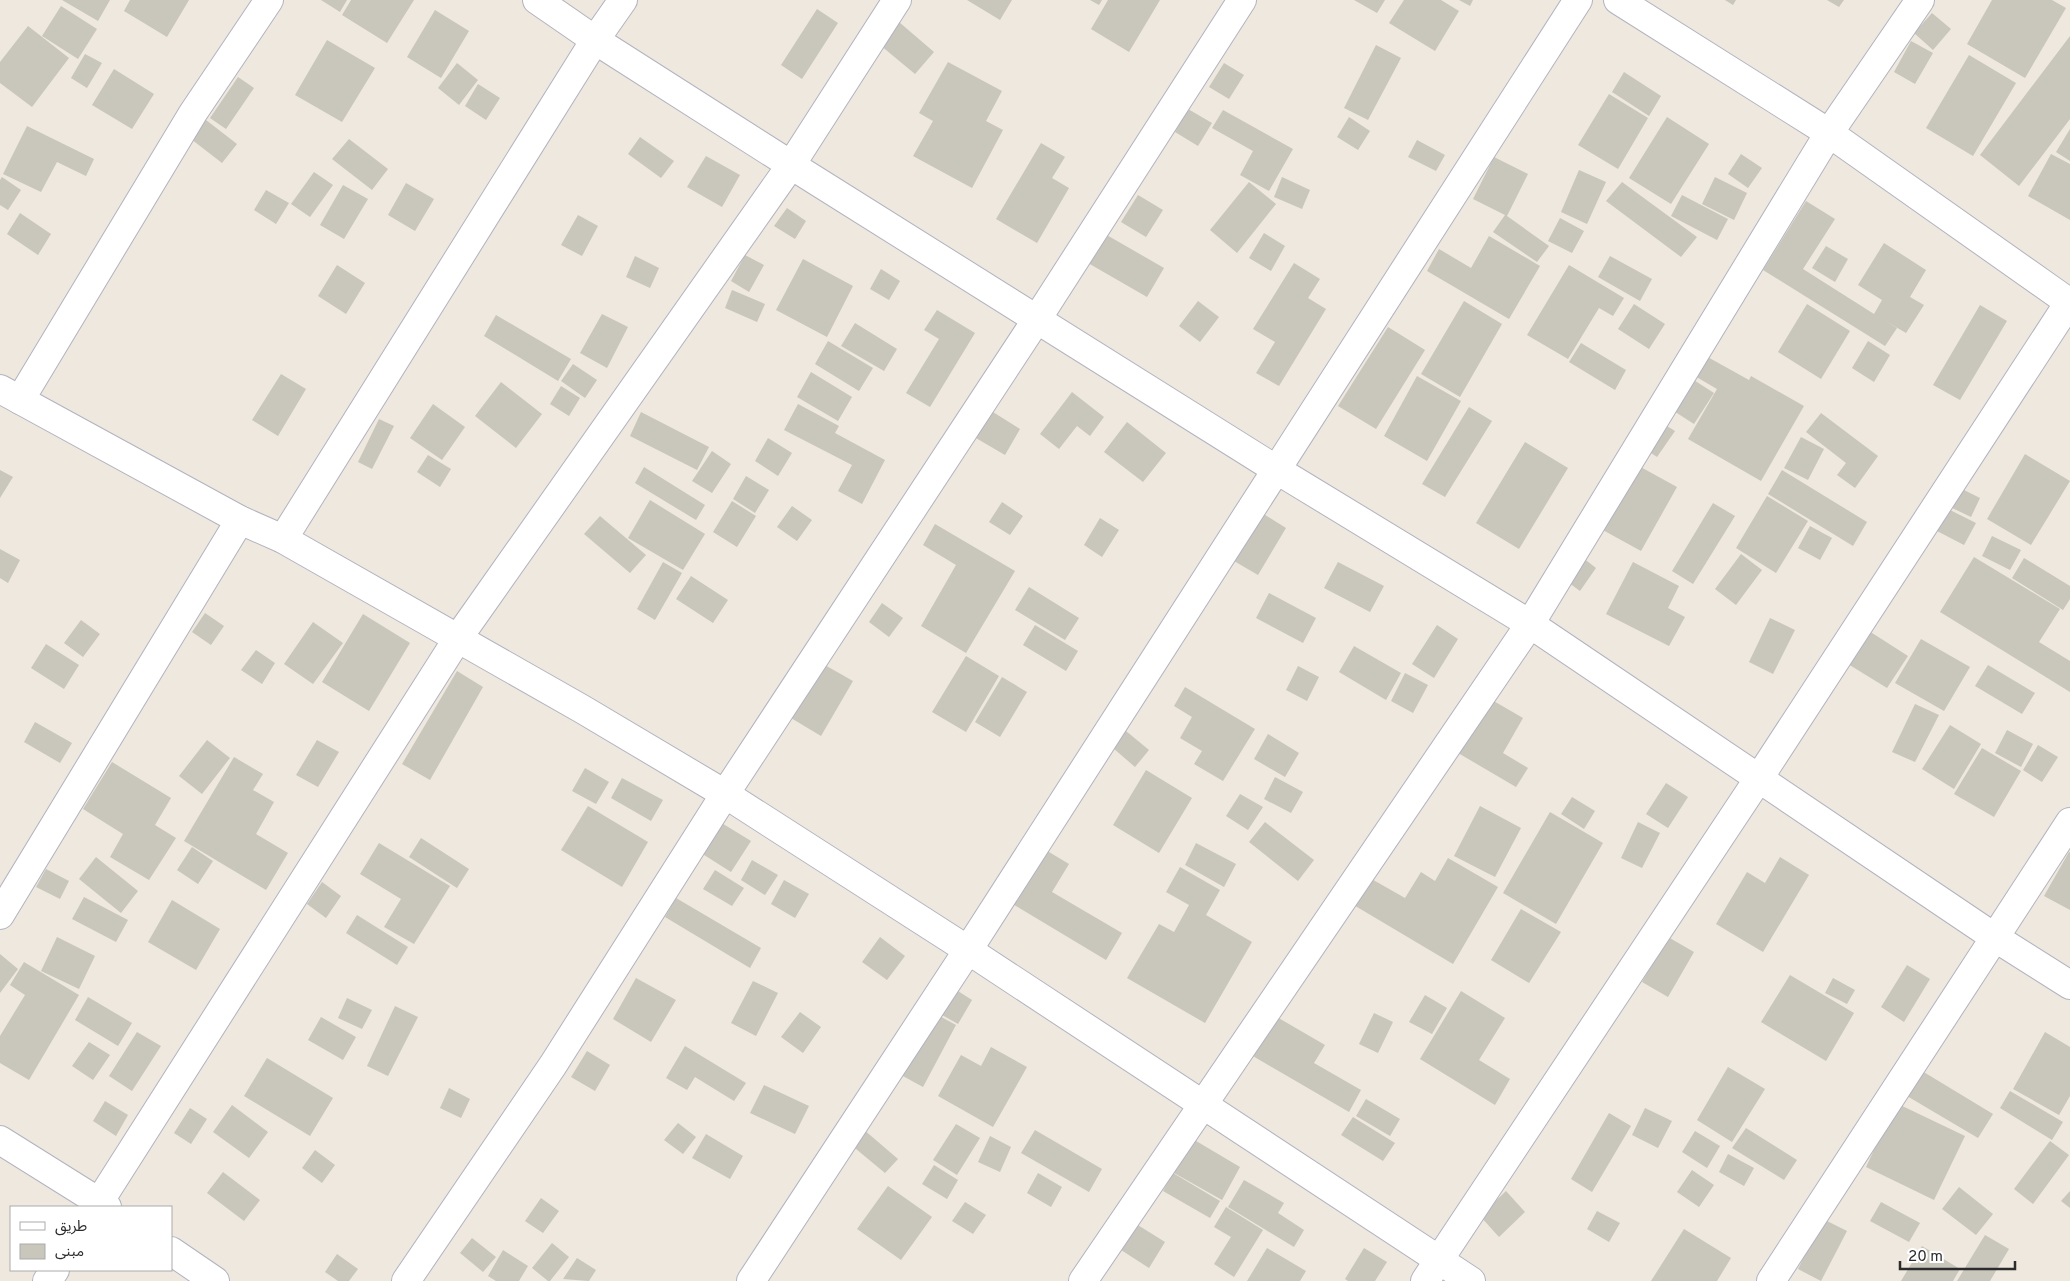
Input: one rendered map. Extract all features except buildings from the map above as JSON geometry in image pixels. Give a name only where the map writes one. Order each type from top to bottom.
[{"type":"street","points":[[268,0],[193,112],[10,395],[240,520],[283,539],[458,638],[725,794],[1204,1105],[1432,1270],[1471,1281]]},
{"type":"street","points":[[537,0],[595,40],[791,165],[1277,470],[1530,624],[1994,937],[2070,985]]},
{"type":"street","points":[[283,539],[595,40],[623,0]]},
{"type":"street","points":[[0,1140],[101,1206],[458,638],[791,165],[897,0]]},
{"type":"street","points":[[406,1281],[553,1065],[725,794],[1037,319],[1242,0]]},
{"type":"street","points":[[751,1281],[968,950],[1578,0]]},
{"type":"street","points":[[1432,1270],[1759,778],[2070,302],[1829,133],[1618,0]]},
{"type":"street","points":[[1083,1281],[1530,624],[1829,133],[1920,0]]},
{"type":"street","points":[[0,915],[240,520]]},
{"type":"street","points":[[1771,1281],[2070,822]]},
{"type":"street","points":[[172,1252],[214,1281]]}]
